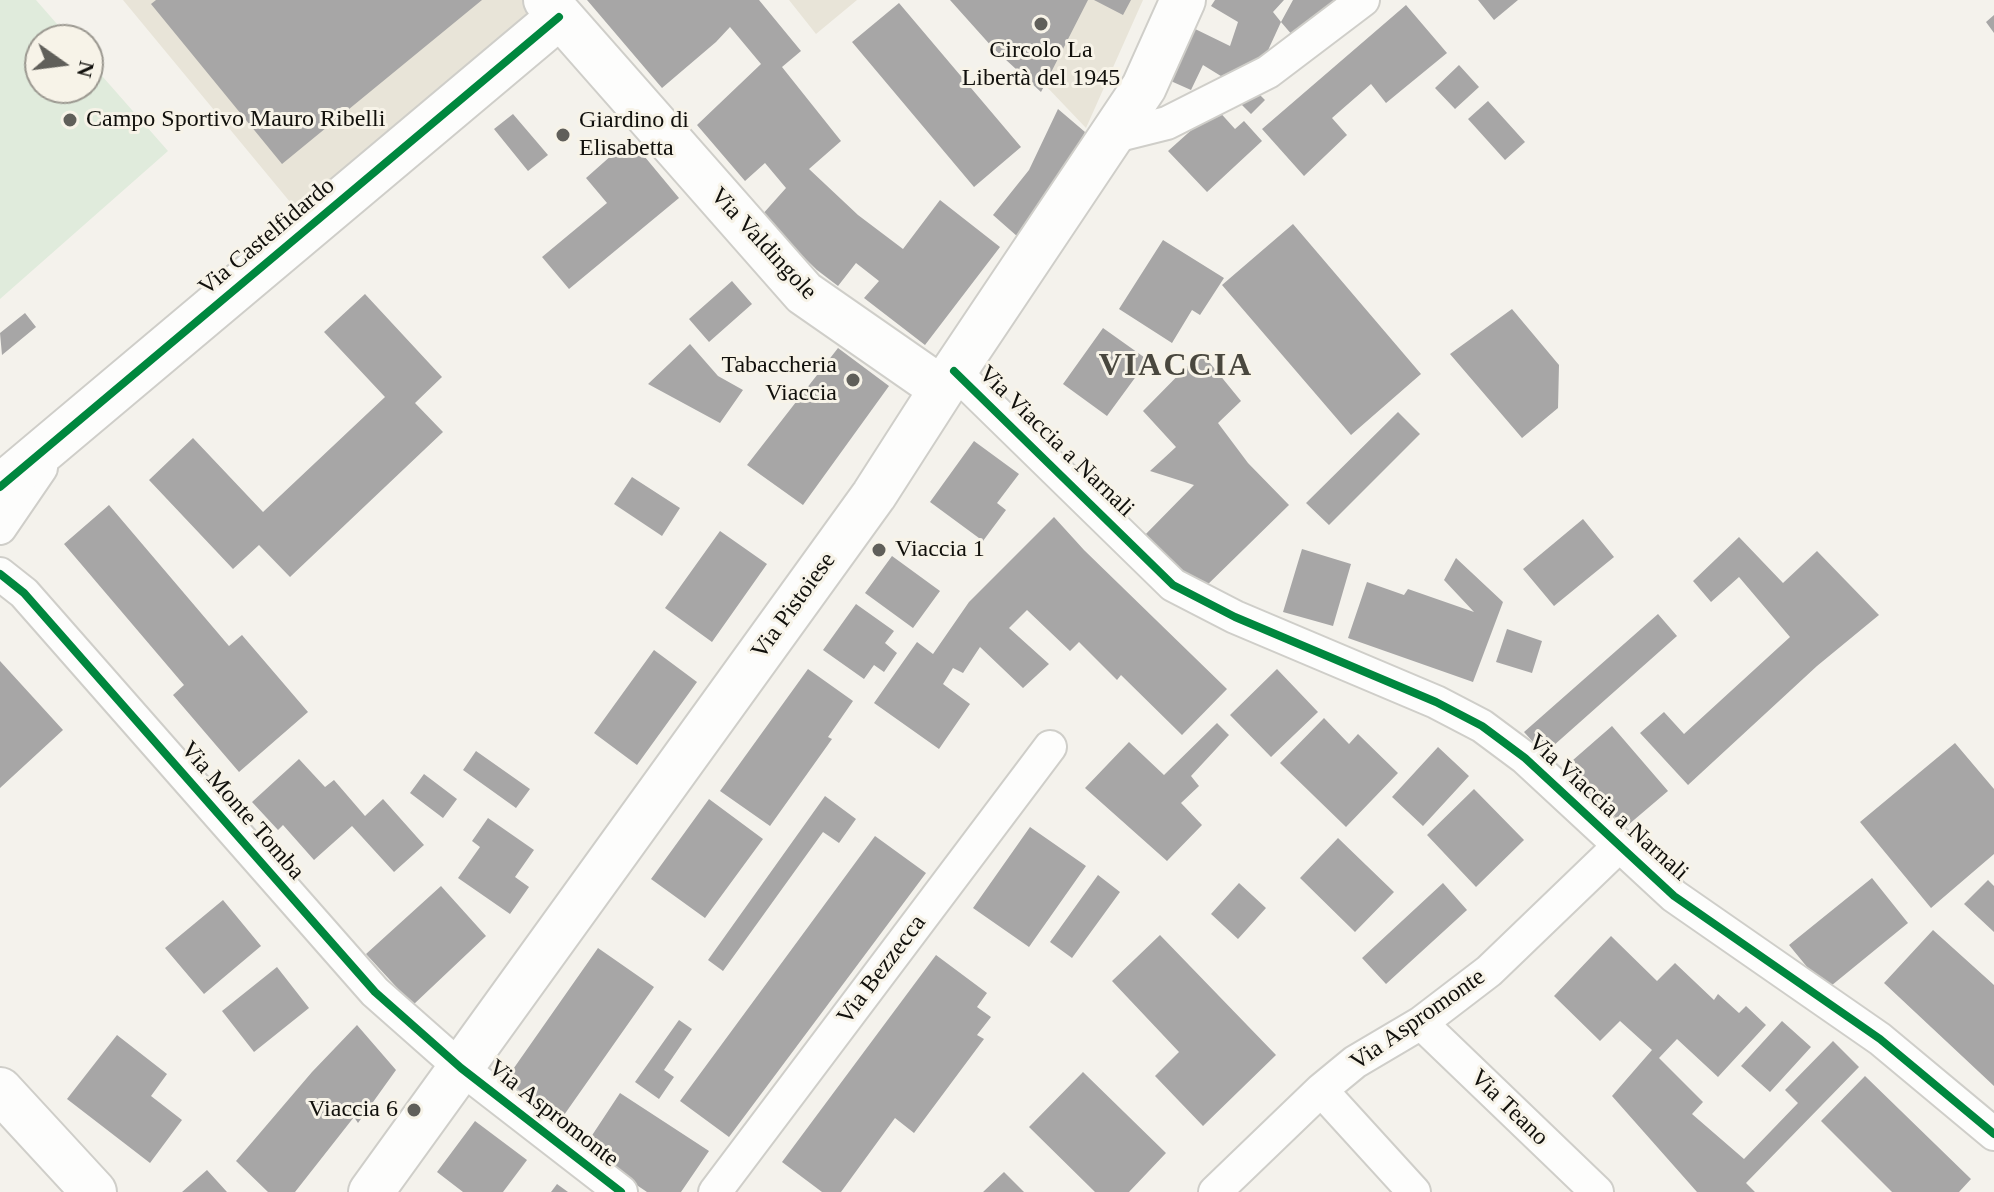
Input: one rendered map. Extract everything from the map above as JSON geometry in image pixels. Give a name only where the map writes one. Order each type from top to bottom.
[{"type":"main road","name":"Via Pistoiese","points":[[371,1192],[874,495],[1144,87],[1183,0]]},
{"type":"main road","name":"Via Valdingole","points":[[553,8],[804,293],[948,380]]},
{"type":"main road","name":"Via Castelfidardo","points":[[0,487],[553,8]]},
{"type":"main road","points":[[0,1090],[94,1192]]},
{"type":"street","points":[[1111,137],[1167,123],[1268,72],[1363,0]]},
{"type":"street","name":"Via Viaccia a Narnali","points":[[948,380],[1173,585],[1235,617],[1436,702],[1482,726],[1525,758],[1674,896],[1880,1039],[1994,1134]]},
{"type":"street","points":[[0,528],[17,500],[73,426]]},
{"type":"street","name":"Via Monte Tomba","points":[[0,546],[12,584],[375,992],[461,1068]]},
{"type":"street","name":"Via Bezzecca","points":[[715,1192],[1050,747]]},
{"type":"street","name":"Via Aspromonte","points":[[1215,1192],[1321,1090],[1355,1062],[1421,1023],[1489,971],[1620,845]]},
{"type":"street","name":"Via Teano","points":[[1421,1023],[1597,1192]]},
{"type":"street","name":"Via Aspromonte","points":[[461,1068],[621,1192]]},
{"type":"street","points":[[1321,1090],[1414,1192]]},
{"type":"shaded area","points":[[123,0],[563,0],[295,208]]},
{"type":"shaded area","points":[[789,0],[857,0],[816,34]]},
{"type":"shaded area","points":[[964,0],[1143,0],[1086,128]]},
{"type":"green space","name":"Campo Sportivo Mauro Ribelli","points":[[0,0],[36,0],[57,24],[24,24],[24,104],[104,104],[104,78],[168,151],[0,299]]},
{"type":"building","points":[[156,0],[482,0],[282,164],[151,4]]},
{"type":"building","points":[[587,0],[759,0],[801,51],[782,67],[841,141],[809,169],[858,215],[903,249],[940,200],[1000,247],[925,345],[864,298],[879,281],[856,263],[838,286],[761,216],[786,188],[765,163],[745,181],[697,125],[761,64],[730,27],[662,88]]},
{"type":"building","name":"Circolo La Libertà del 1945","points":[[950,0],[1088,0],[1041,92],[993,48]]},
{"type":"building","points":[[1094,0],[1131,0],[1123,15]]},
{"type":"building","points":[[1215,0],[1284,0],[1273,12],[1281,22],[1264,59],[1229,81],[1203,65],[1191,90],[1164,78],[1189,26],[1230,46],[1238,22],[1211,6]]},
{"type":"building","points":[[1293,0],[1334,0],[1293,36],[1281,22]]},
{"type":"building","points":[[1478,0],[1518,0],[1494,20]]},
{"type":"building","points":[[899,3],[1021,147],[974,187],[852,42]]},
{"type":"building","points":[[1406,5],[1447,53],[1386,103],[1371,84],[1332,118],[1347,135],[1304,176],[1262,129]]},
{"type":"building","points":[[1994,15],[1994,33],[1986,22]]},
{"type":"building","points":[[1459,65],[1479,87],[1455,109],[1435,88]]},
{"type":"building","points":[[1253,88],[1265,100],[1251,114],[1239,102]]},
{"type":"building","points":[[1488,101],[1525,142],[1505,160],[1468,119]]},
{"type":"building","points":[[1216,108],[1235,129],[1244,121],[1262,141],[1207,192],[1168,151]]},
{"type":"building","points":[[1058,109],[1085,132],[1060,185],[1018,237],[993,215],[1029,170]]},
{"type":"building","points":[[513,114],[548,155],[528,171],[494,129]]},
{"type":"building","points":[[630,139],[679,198],[569,289],[542,257],[607,203],[586,178]]},
{"type":"building","points":[[1293,224],[1421,374],[1351,435],[1222,285]]},
{"type":"building","points":[[1163,240],[1224,278],[1200,315],[1192,310],[1172,343],[1119,309]]},
{"type":"building","points":[[732,281],[752,304],[709,342],[689,319]]},
{"type":"building","points":[[365,294],[442,377],[415,403],[443,432],[290,577],[259,545],[233,569],[149,480],[193,438],[263,512],[385,397],[324,332]]},
{"type":"building","points":[[1512,309],[1559,365],[1558,408],[1522,438],[1450,354]]},
{"type":"building","points":[[25,313],[36,327],[2,355],[0,333]]},
{"type":"building","points":[[1103,328],[1148,360],[1107,416],[1063,384]]},
{"type":"building","points":[[690,344],[718,376],[743,390],[720,423],[648,384]]},
{"type":"building","points":[[838,348],[889,386],[803,505],[747,465]]},
{"type":"building","points":[[1201,352],[1241,401],[1218,423],[1248,463],[1289,505],[1200,592],[1142,538],[1194,485],[1150,471],[1176,447],[1143,411]]},
{"type":"building","points":[[1398,412],[1420,434],[1329,525],[1306,503]]},
{"type":"building","points":[[974,441],[1019,474],[997,503],[1006,510],[983,541],[930,502]]},
{"type":"building","points":[[632,477],[680,508],[662,536],[614,504]]},
{"type":"building","points":[[109,505],[229,646],[242,635],[308,712],[239,772],[173,695],[184,685],[64,544]]},
{"type":"building","points":[[1054,517],[1227,689],[1182,735],[1121,675],[1117,680],[1079,642],[1070,651],[1027,610],[1009,628],[1049,664],[1023,688],[980,647],[963,673],[953,668],[943,684],[970,704],[939,749],[874,703],[917,642],[933,654],[969,602]]},
{"type":"building","points":[[1583,519],[1614,557],[1554,606],[1523,569]]},
{"type":"building","points":[[720,531],[767,564],[712,642],[665,608]]},
{"type":"building","points":[[1739,537],[1783,583],[1817,551],[1879,615],[1817,666],[1688,785],[1640,733],[1664,712],[1684,734],[1790,637],[1739,577],[1711,602],[1693,581]]},
{"type":"building","points":[[1302,549],[1351,564],[1333,626],[1283,612]]},
{"type":"building","points":[[892,556],[940,591],[913,628],[865,593]]},
{"type":"building","points":[[1456,558],[1503,602],[1473,682],[1348,638],[1367,582],[1404,595],[1408,589],[1474,612],[1444,580]]},
{"type":"building","points":[[856,604],[894,631],[885,643],[897,653],[884,672],[874,665],[864,679],[823,650]]},
{"type":"building","points":[[1658,614],[1677,636],[1544,754],[1524,732]]},
{"type":"building","points":[[1507,629],[1542,641],[1532,673],[1496,662]]},
{"type":"building","points":[[654,650],[697,682],[637,765],[594,733]]},
{"type":"building","points":[[0,661],[63,730],[0,788]]},
{"type":"building","points":[[808,669],[853,701],[828,737],[832,739],[770,826],[720,791]]},
{"type":"building","points":[[1277,669],[1318,712],[1271,757],[1230,715]]},
{"type":"building","points":[[1324,718],[1349,744],[1358,734],[1398,773],[1346,827],[1280,763]]},
{"type":"building","points":[[1217,723],[1229,735],[1191,776],[1199,786],[1181,803],[1202,825],[1167,861],[1085,788],[1129,742],[1164,775]]},
{"type":"building","points":[[1612,726],[1668,791],[1621,831],[1565,767]]},
{"type":"building","points":[[1955,743],[1994,789],[1994,854],[1931,908],[1860,822]]},
{"type":"building","points":[[1438,747],[1469,776],[1423,826],[1392,797]]},
{"type":"building","points":[[476,751],[530,789],[516,808],[463,770]]},
{"type":"building","points":[[299,759],[325,787],[334,780],[365,816],[383,799],[424,845],[394,872],[352,826],[314,860],[283,825],[278,830],[252,802]]},
{"type":"building","points":[[424,774],[457,799],[443,818],[410,793]]},
{"type":"building","points":[[1474,789],[1524,840],[1476,887],[1427,835]]},
{"type":"building","points":[[825,796],[856,819],[839,843],[823,832],[723,971],[708,960]]},
{"type":"building","points":[[709,799],[763,839],[705,918],[651,879]]},
{"type":"building","points":[[488,818],[534,850],[515,877],[529,887],[510,914],[458,878],[480,847],[472,841]]},
{"type":"building","points":[[1030,827],[1086,866],[1029,947],[973,908]]},
{"type":"building","points":[[875,836],[926,873],[729,1137],[680,1101]]},
{"type":"building","points":[[1338,838],[1394,892],[1355,932],[1300,878]]},
{"type":"building","points":[[1098,875],[1120,892],[1072,958],[1050,942]]},
{"type":"building","points":[[1872,878],[1908,923],[1826,990],[1789,945]]},
{"type":"building","points":[[1988,880],[1994,886],[1994,932],[1964,904]]},
{"type":"building","points":[[1239,883],[1266,908],[1238,939],[1211,914]]},
{"type":"building","points":[[1443,883],[1467,910],[1386,984],[1362,958]]},
{"type":"building","points":[[441,886],[486,936],[413,1005],[366,954]]},
{"type":"building","points":[[223,900],[261,946],[204,994],[165,948]]},
{"type":"building","points":[[1933,930],[1994,985],[1994,1086],[1884,983]]},
{"type":"building","points":[[1160,935],[1276,1055],[1203,1126],[1155,1076],[1179,1052],[1112,981]]},
{"type":"building","points":[[1611,936],[1657,981],[1675,963],[1714,1000],[1718,994],[1739,1013],[1746,1006],[1766,1025],[1718,1077],[1677,1039],[1659,1058],[1703,1102],[1692,1114],[1744,1159],[1798,1103],[1785,1090],[1833,1041],[1859,1067],[1746,1183],[1755,1192],[1697,1192],[1612,1096],[1652,1050],[1620,1021],[1600,1041],[1554,996]]},
{"type":"building","points":[[598,948],[654,987],[557,1125],[502,1085]]},
{"type":"building","points":[[936,955],[987,993],[977,1007],[991,1017],[977,1035],[984,1039],[914,1133],[895,1118],[841,1192],[822,1192],[782,1162]]},
{"type":"building","points":[[277,967],[309,1008],[254,1052],[222,1011]]},
{"type":"building","points":[[679,1020],[692,1029],[664,1070],[674,1077],[659,1099],[635,1082]]},
{"type":"building","points":[[1782,1021],[1811,1047],[1770,1092],[1741,1066]]},
{"type":"building","points":[[357,1025],[396,1070],[358,1123],[354,1117],[295,1192],[268,1192],[236,1161]]},
{"type":"building","points":[[117,1035],[167,1074],[151,1096],[182,1120],[150,1163],[67,1099]]},
{"type":"building","points":[[1083,1072],[1166,1153],[1129,1192],[1095,1192],[1029,1127]]},
{"type":"building","points":[[1865,1076],[1971,1179],[1959,1192],[1892,1192],[1821,1121]]},
{"type":"building","points":[[620,1093],[709,1151],[681,1192],[647,1192],[583,1149]]},
{"type":"building","points":[[475,1121],[527,1160],[503,1192],[463,1192],[437,1172]]},
{"type":"building","points":[[207,1170],[227,1192],[182,1192]]},
{"type":"building","points":[[1004,1172],[1024,1192],[983,1192]]},
{"type":"building","points":[[557,1184],[568,1192],[551,1192]]},
{"type":"cycle path","points":[[0,487],[559,17]]},
{"type":"cycle path","points":[[954,371],[1173,585],[1235,617],[1436,702],[1482,726],[1525,758],[1674,896],[1880,1039],[1994,1134]]},
{"type":"cycle path","points":[[0,574],[24,593],[375,992],[461,1068],[621,1192]]},
{"type":"place","name":"Circolo La Libertà del 1945","points":[[1041,24]]},
{"type":"place","name":"Campo Sportivo Mauro Ribelli","points":[[70,120]]},
{"type":"place","name":"Giardino di Elisabetta","points":[[563,135]]},
{"type":"place","name":"Tabaccheria Viaccia","points":[[853,380]]},
{"type":"place","name":"Viaccia 1","points":[[879,550]]},
{"type":"place","name":"Viaccia 6","points":[[414,1110]]},
{"type":"district","name":"VIACCIA","points":[[1176,367]]}]
